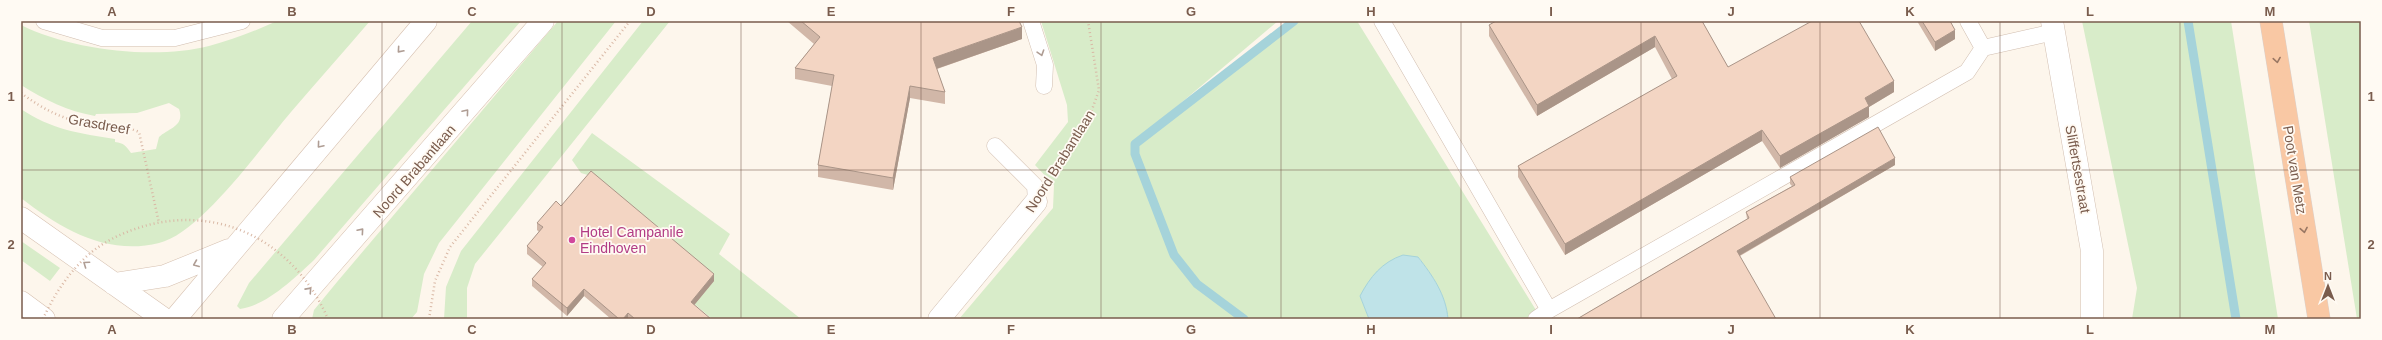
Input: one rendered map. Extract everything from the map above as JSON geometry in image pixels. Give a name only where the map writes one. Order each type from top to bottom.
[{"type":"highway","name":"Poot van Metz","points":[[2272,21],[2320,319]]},
{"type":"main road","points":[[175,319],[232,249],[426,21]]},
{"type":"main road","name":"Noord Brabantlaan","points":[[287,317],[454,126],[543,21]]},
{"type":"main road","name":"Sliffertsestraat","points":[[2053,26],[2092,251],[2092,319]]},
{"type":"main road","name":"Noord Brabantlaan","points":[[939,319],[1036,202]]},
{"type":"main road","points":[[21,218],[164,319]]},
{"type":"main road","points":[[114,284],[165,276],[232,249]]},
{"type":"main road","points":[[21,302],[44,319]]},
{"type":"lane","points":[[44,21],[102,38],[175,38],[242,21]]},
{"type":"lane","points":[[1030,21],[1045,65],[1044,86]]},
{"type":"lane","points":[[1382,21],[1549,310]]},
{"type":"lane","points":[[1968,21],[1983,48]]},
{"type":"lane","points":[[1536,319],[1549,310],[1967,72],[1983,48],[2053,26]]},
{"type":"lane","points":[[995,146],[1035,186],[1036,202]]},
{"type":"path","points":[[430,319],[435,281],[450,247],[630,21]]},
{"type":"path","name":"Noord Brabantlaan","points":[[1036,202],[1089,118],[1100,90],[1088,21]]},
{"type":"path","name":"Grasdreef","points":[[21,93],[61,118],[96,125],[127,126],[139,132],[159,222]]},
{"type":"path","points":[[44,319],[54,297],[69,275],[87,256],[109,241],[133,229],[159,222],[183,220],[206,222],[230,227],[252,235],[272,247],[291,262],[307,280],[320,300],[328,319]]},
{"type":"green space","points":[[277,21],[370,21],[291,112],[248,166],[212,206],[176,236],[159,243],[140,246],[121,246],[103,243],[86,237],[52,220],[21,198],[21,109],[32,116],[66,130],[115,139],[115,142],[124,145],[131,153],[156,149],[159,137],[178,123],[180,115],[179,109],[169,103],[137,113],[96,114],[95,116],[56,104],[21,85],[21,25],[41,34],[88,46],[113,50],[163,52],[209,46],[243,35]]},
{"type":"green space","points":[[472,21],[521,21],[314,260],[290,282],[270,297],[250,307],[240,309],[237,306],[249,283]]},
{"type":"green space","points":[[558,21],[616,21],[439,243],[424,274],[417,312],[411,319],[312,319],[314,310],[337,282]]},
{"type":"green space","points":[[643,21],[670,21],[475,264],[467,288],[467,319],[444,319],[446,287],[461,251]]},
{"type":"green space","points":[[1041,21],[1278,21],[1142,136],[1298,21],[1357,21],[1539,315],[1532,319],[1448,319],[1442,294],[1429,271],[1418,257],[1360,296],[1369,319],[959,319],[1053,208],[1054,185],[1035,165],[1068,122],[1067,105]]},
{"type":"green space","points":[[2082,21],[2231,21],[2278,319],[2132,319],[2137,288]]},
{"type":"green space","points":[[2309,21],[2361,21],[2361,319],[2357,319]]},
{"type":"green space","points":[[592,133],[730,234],[719,254],[801,319],[712,319],[666,280],[591,176],[581,173],[572,160]]},
{"type":"green space","points":[[21,241],[60,268],[50,281],[21,260]]},
{"type":"water","points":[[1403,255],[1418,257],[1429,271],[1442,294],[1448,319],[1369,319],[1360,296],[1377,271],[1389,262]]},
{"type":"building","points":[[801,21],[1019,21],[1022,27],[933,58],[945,92],[910,86],[893,178],[818,165],[834,75],[795,68],[820,37]]},
{"type":"building","points":[[1496,21],[1702,21],[1728,67],[1812,21],[1859,21],[1894,81],[1865,98],[1869,106],[1780,156],[1762,130],[1565,244],[1518,166],[1677,76],[1655,36],[1537,105],[1489,25]]},
{"type":"building","points":[[1922,21],[1950,21],[1955,30],[1935,42]]},
{"type":"building","points":[[1878,127],[1895,158],[1737,251],[1776,319],[1577,319],[1749,218],[1746,212],[1795,185],[1790,177]]},
{"type":"building","points":[[591,171],[714,274],[691,302],[711,319],[635,319],[628,313],[623,319],[619,319],[584,289],[567,308],[532,279],[546,263],[527,246],[543,227],[537,223],[556,201],[561,206]]},
{"type":"waterway","points":[[1244,319],[1197,284],[1174,255],[1135,154],[1135,144],[1294,21]]},
{"type":"waterway","points":[[2188,21],[2236,319]]},
{"type":"place","name":"Hotel Campanile Eindhoven","points":[[572,240]]}]
